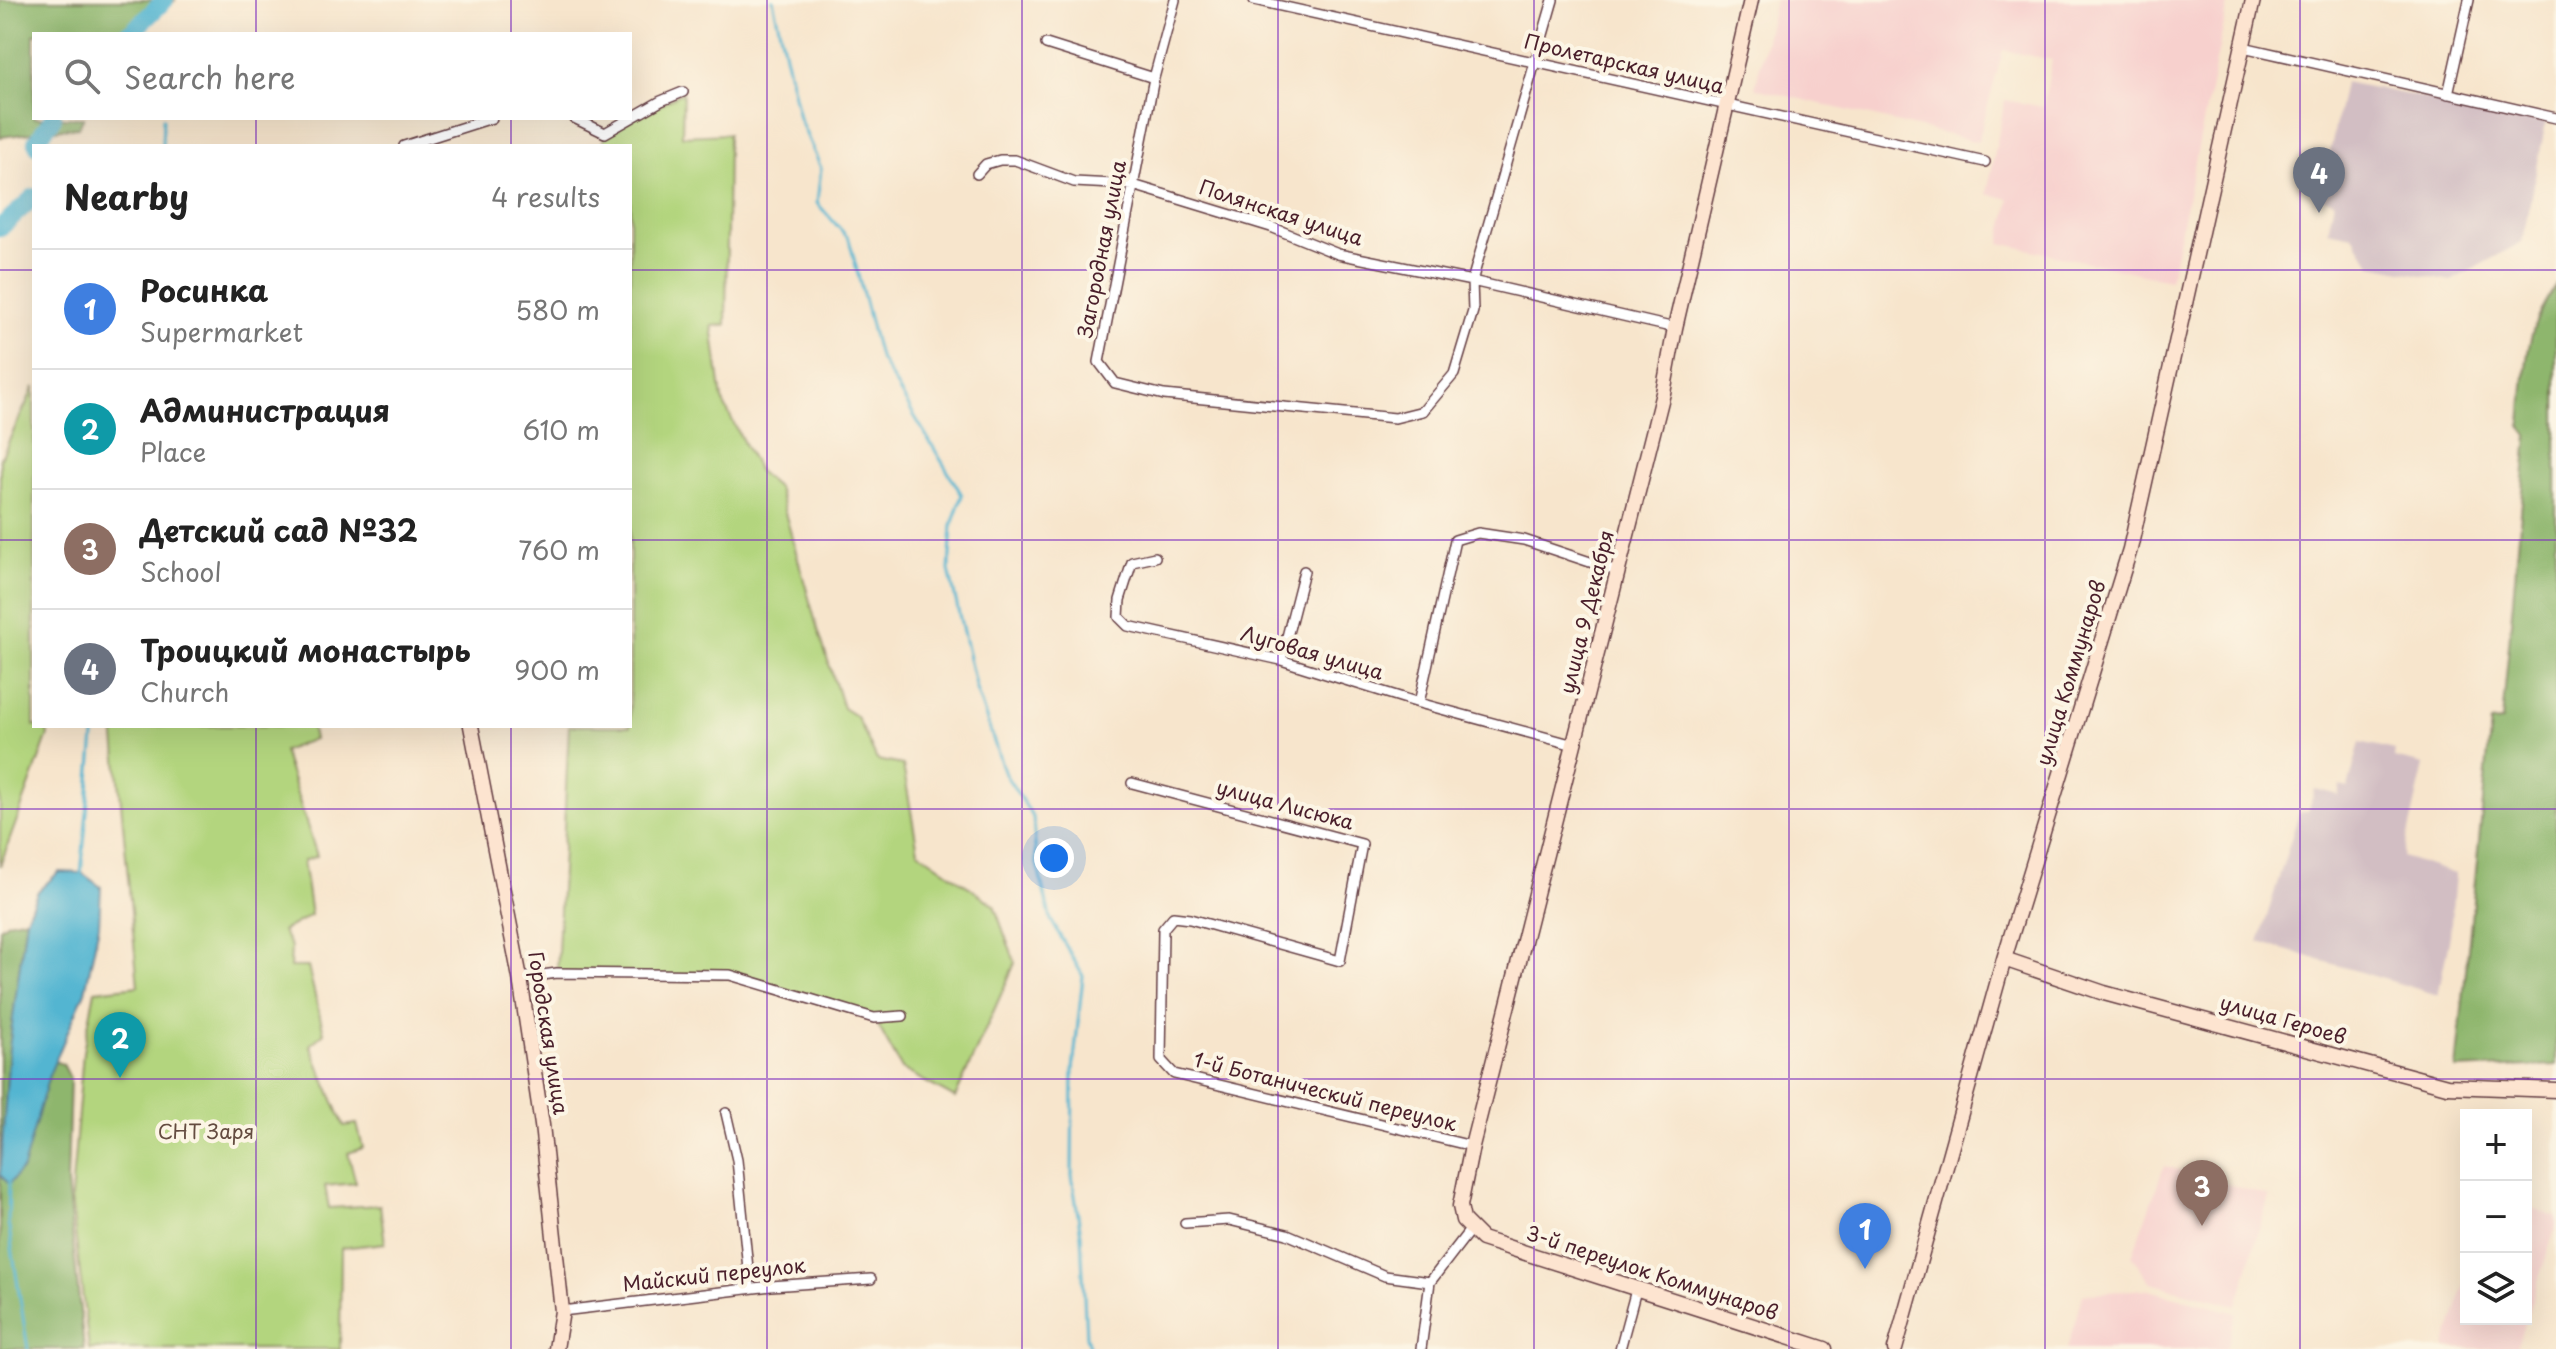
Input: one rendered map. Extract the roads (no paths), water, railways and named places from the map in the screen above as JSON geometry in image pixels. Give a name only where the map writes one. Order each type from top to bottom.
[{"type":"street","name":"Загородная улица","points":[[1175,0],[1154,78],[1099,362],[1115,383],[1164,395],[1395,418],[1423,411],[1454,374],[1473,311],[1472,281]]},
{"type":"street","name":"Пролетарская улица","points":[[1254,0],[1985,162]]},
{"type":"street","points":[[1472,281],[1553,0]]},
{"type":"street","name":"улица 9 Декабря","points":[[1470,1230],[1463,1220],[1460,1206],[1472,1146],[1663,393],[1675,328],[1751,0]]},
{"type":"street","name":"улица Коммунаров","points":[[1895,1349],[2004,959],[2130,549],[2253,0]]},
{"type":"street","points":[[2448,94],[2469,0]]},
{"type":"street","points":[[1046,44],[1154,78]]},
{"type":"street","points":[[2243,47],[2556,118]]},
{"type":"street","points":[[632,118],[683,92]]},
{"type":"street","points":[[410,144],[486,120]]},
{"type":"street","points":[[578,120],[605,133],[628,120]]},
{"type":"street","name":"Полянская улица","points":[[977,174],[986,164],[1015,160],[1074,182],[1133,185],[1271,227],[1338,254],[1675,328]]},
{"type":"street","points":[[1419,703],[1455,540],[1478,533],[1524,540],[1617,571]]},
{"type":"street","name":"Луговая улица","points":[[1155,557],[1132,562],[1120,600],[1119,617],[1128,626],[1281,660],[1419,703],[1574,745]]},
{"type":"street","points":[[1281,660],[1304,571]]},
{"type":"street","name":"Городская улица","points":[[471,728],[520,978],[542,1125],[562,1311],[556,1349]]},
{"type":"street","name":"улица Лисюка","points":[[1132,783],[1362,844],[1340,961],[1190,919],[1173,917],[1163,929]]},
{"type":"street","name":"1-й Ботанический переулок","points":[[1163,929],[1161,1060],[1174,1074],[1472,1146]]},
{"type":"street","name":"улица Героев","points":[[2004,959],[2104,993],[2447,1086],[2556,1090]]},
{"type":"street","points":[[520,978],[557,973],[730,975],[874,1018],[903,1016]]},
{"type":"street","points":[[726,1113],[737,1160],[750,1288]]},
{"type":"street","points":[[1185,1223],[1229,1220],[1287,1234],[1385,1276],[1430,1282]]},
{"type":"street","points":[[1421,1349],[1430,1282],[1470,1230]]},
{"type":"street","name":"3-й переулок Коммунаров","points":[[1470,1230],[1482,1239],[1825,1349]]},
{"type":"street","name":"Майский переулок","points":[[562,1311],[750,1288],[871,1279]]},
{"type":"street","points":[[1620,1349],[1636,1290]]},
{"type":"water","points":[[59,872],[82,873],[101,887],[99,925],[85,992],[49,1075],[23,1168],[9,1184],[0,1175],[9,1048],[26,918],[38,891]]},
{"type":"waterway","points":[[132,32],[165,0]]},
{"type":"waterway","points":[[773,0],[799,118],[821,168],[817,203],[849,239],[879,357],[962,495],[952,525],[949,570],[976,689],[1005,774],[1033,817],[1036,860],[1051,920],[1083,976],[1073,1070],[1072,1176],[1081,1235],[1086,1337],[1090,1349]]},
{"type":"waterway","points":[[37,144],[52,120]]},
{"type":"waterway","points":[[162,144],[163,120]]},
{"type":"waterway","points":[[0,228],[32,199]]},
{"type":"waterway","points":[[81,875],[95,728]]},
{"type":"waterway","points":[[9,1182],[8,1222],[28,1349]]},
{"type":"place","name":"Троицкий монастырь","points":[[2319,213]]},
{"type":"place","name":"Администрация","points":[[120,1078]]},
{"type":"place","name":"Детский сад №32","points":[[2202,1226]]},
{"type":"place","name":"Росинка","points":[[1865,1269]]},
{"type":"park label","name":"СНТ Заря","points":[[206,1132]]}]
